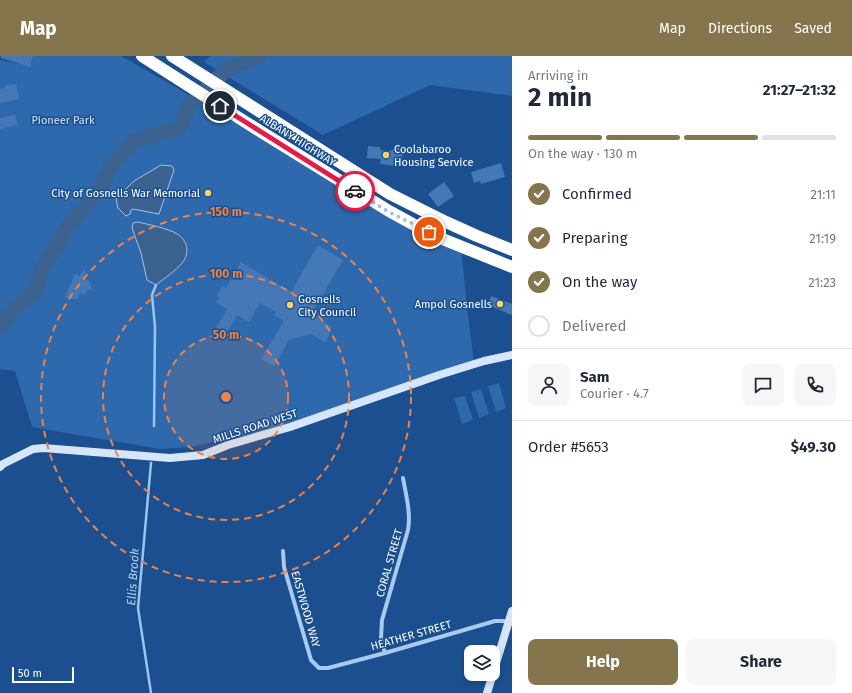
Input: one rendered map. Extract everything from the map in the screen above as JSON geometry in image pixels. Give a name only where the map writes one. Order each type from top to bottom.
[{"type":"highway","name":"ALBANY HIGHWAY","points":[[142,56],[247,124],[389,212],[445,240],[512,267]]},
{"type":"highway","name":"ALBANY HIGHWAY","points":[[173,57],[390,194],[446,222],[512,250]]},
{"type":"highway","points":[[362,176],[377,191],[424,219],[428,225],[429,232]]},
{"type":"main road","name":"MILLS ROAD WEST","points":[[0,467],[33,449],[43,448],[170,458],[203,455],[228,445],[290,426],[439,374],[484,361],[512,355]]},
{"type":"main road","points":[[500,649],[512,610]]},
{"type":"main road","points":[[487,693],[491,681]]},
{"type":"street","name":"CORAL STREET","points":[[385,653],[381,638],[382,620],[410,522],[403,478]]},
{"type":"street","name":"EASTWOOD WAY","points":[[283,552],[284,567],[311,660],[318,668]]},
{"type":"street","name":"HEATHER STREET","points":[[318,668],[328,668],[385,653],[495,621],[508,622]]},
{"type":"green space","name":"Pioneer Park","points":[[33,56],[121,56],[429,232],[461,246],[474,362],[272,430],[189,447],[160,449],[32,427],[15,371],[0,369],[0,60],[30,66]]},
{"type":"green space","points":[[210,56],[512,56],[512,96],[430,85],[323,135],[204,62]]},
{"type":"green space","points":[[499,383],[506,408],[496,412],[488,386]]},
{"type":"green space","points":[[481,389],[489,414],[479,418],[471,392]]},
{"type":"green space","points":[[465,396],[473,420],[462,424],[454,398]]},
{"type":"shaded area","points":[[161,165],[172,166],[174,170],[159,214],[133,209],[131,210],[130,214],[126,216],[118,208],[116,199],[134,181]]},
{"type":"shaded area","points":[[138,222],[164,228],[181,237],[186,243],[187,251],[185,259],[173,272],[156,285],[147,280],[141,253],[132,228],[133,223]]},
{"type":"building","points":[[1,56],[33,56],[30,67],[1,58]]},
{"type":"building","points":[[16,84],[19,99],[0,103],[0,89],[5,88],[4,86]]},
{"type":"building","points":[[15,115],[18,125],[0,129],[0,118]]},
{"type":"building","name":"Coolabaroo Housing Service","points":[[400,144],[405,150],[398,166],[380,164],[381,159],[367,158],[368,146],[380,147],[380,150],[391,151]]},
{"type":"building","points":[[501,163],[505,177],[481,184],[480,181],[474,183],[471,172]]},
{"type":"building","points":[[444,182],[454,196],[438,207],[428,194]]},
{"type":"building","name":"Gosnells City Council","points":[[318,245],[343,260],[311,314],[332,327],[325,342],[311,334],[289,340],[274,366],[261,359],[284,321],[274,315],[276,312],[260,303],[249,322],[237,315],[225,336],[215,330],[227,309],[216,303],[220,298],[217,296],[222,286],[226,288],[241,262],[291,292]]},
{"type":"building","points":[[85,269],[86,279],[90,282],[92,289],[87,290],[85,295],[80,293],[78,299],[70,299],[65,297],[75,274],[79,276]]},
{"type":"building","name":"Ampol Gosnells","points":[[491,296],[512,304],[512,315],[488,305]]},
{"type":"waterway","points":[[0,327],[15,308],[35,292],[42,268],[71,223],[101,188],[110,168],[133,142],[159,133],[179,129],[189,106],[226,70],[260,56]]},
{"type":"waterway","name":"Ellis Brook","points":[[154,426],[155,327],[152,295],[156,285]]},
{"type":"waterway","name":"Ellis Brook","points":[[151,463],[138,608],[151,693]]},
{"type":"way so far","points":[[355,191],[389,212],[429,232]]},
{"type":"place","name":"Coolabaroo Housing Service","points":[[386,155]]},
{"type":"place","name":"City of Gosnells War Memorial","points":[[208,193]]},
{"type":"place","name":"Ampol Gosnells","points":[[500,304]]},
{"type":"place","name":"Gosnells City Council","points":[[290,305]]},
{"type":"route","points":[[220,106],[355,191]]}]
